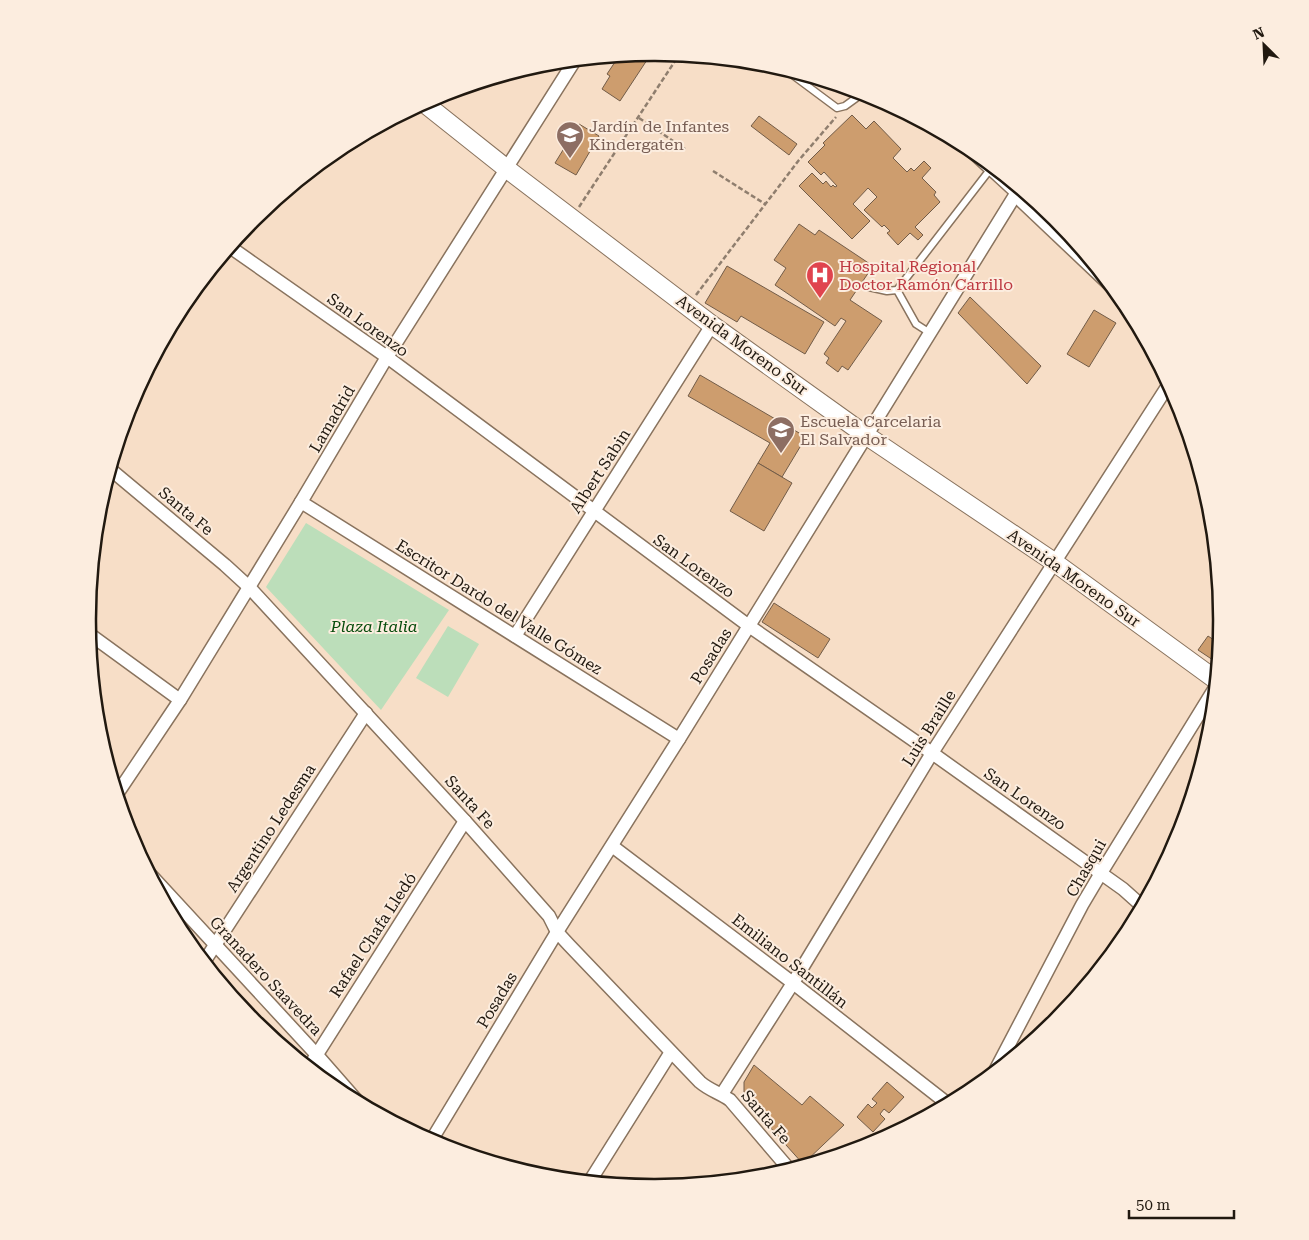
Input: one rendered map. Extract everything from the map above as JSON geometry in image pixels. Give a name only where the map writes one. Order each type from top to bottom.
[{"type":"street","name":"Lamadrid","points":[[121,787],[180,700],[302,502],[387,357],[569,68]]},
{"type":"street","name":"Avenida Moreno Sur","points":[[431,108],[712,325],[867,436],[1054,562],[1210,676]]},
{"type":"street","name":"Posadas","points":[[435,1134],[557,932],[679,739],[1016,194]]},
{"type":"street","name":"San Lorenzo","points":[[236,250],[387,357],[749,626],[932,753],[1101,873],[1137,901]]},
{"type":"street","name":"Albert Sabin","points":[[515,636],[712,325]]},
{"type":"street","name":"Luis Braille","points":[[722,1094],[793,983],[932,753],[1164,391]]},
{"type":"street","name":"Santa Fe","points":[[115,474],[249,587],[465,821],[549,916],[557,932],[706,1088],[722,1094],[730,1100],[781,1164]]},
{"type":"street","name":"Escritor Dardo del Valle Gómez","points":[[302,502],[679,739]]},
{"type":"street","points":[[97,639],[180,700]]},
{"type":"street","name":"Chasqui","points":[[1002,1057],[1082,905],[1207,701]]},
{"type":"street","name":"Argentino Ledesma","points":[[208,956],[366,712]]},
{"type":"street","name":"Rafael Chafa Lledó","points":[[312,1061],[465,821]]},
{"type":"street","name":"Emiliano Santillán","points":[[612,846],[793,983],[942,1099]]},
{"type":"street","name":"Granadero Saavedra","points":[[167,892],[342,1083]]},
{"type":"street","points":[[594,1175],[671,1052]]},
{"type":"lane","points":[[800,80],[837,108],[845,106],[855,99]]},
{"type":"lane","points":[[869,287],[887,291],[897,290],[988,172]]},
{"type":"lane","points":[[897,290],[916,324],[930,333]]},
{"type":"path","points":[[570,217],[583,202],[675,62]]},
{"type":"path","points":[[688,307],[700,288],[799,160],[845,106]]},
{"type":"path","points":[[638,118],[686,149]]},
{"type":"path","points":[[713,171],[765,204]]},
{"type":"green space","name":"Plaza Italia","points":[[306,523],[449,610],[381,710],[266,587]]},
{"type":"green space","points":[[448,626],[479,644],[448,697],[416,678]]},
{"type":"building","points":[[646,61],[620,101],[602,89],[610,76],[607,74],[615,62]]},
{"type":"building","points":[[852,115],[866,129],[874,121],[901,149],[893,158],[907,172],[911,168],[914,171],[924,161],[931,168],[922,178],[936,192],[934,195],[940,202],[915,227],[923,235],[918,240],[910,233],[898,245],[887,233],[890,231],[884,225],[882,227],[864,210],[877,197],[868,188],[853,204],[870,221],[852,239],[799,186],[812,173],[823,184],[826,181],[831,187],[833,185],[837,186],[824,172],[821,175],[808,162],[825,145],[823,143]]},
{"type":"building","points":[[759,116],[797,144],[789,155],[751,126]]},
{"type":"building","points":[[579,124],[599,136],[576,175],[555,163]]},
{"type":"building","points":[[799,224],[815,235],[819,230],[873,266],[850,300],[882,321],[848,370],[842,366],[838,372],[826,363],[829,358],[824,354],[846,321],[841,318],[835,326],[775,285],[786,268],[774,260]]},
{"type":"building","points":[[727,266],[824,322],[805,354],[741,316],[737,322],[705,303]]},
{"type":"building","points":[[970,297],[1041,366],[1027,384],[958,313]]},
{"type":"building","points":[[1094,310],[1116,323],[1089,367],[1067,354]]},
{"type":"building","points":[[700,375],[806,437],[782,477],[758,463],[770,443],[688,396]]},
{"type":"building","points":[[758,463],[792,483],[764,531],[730,511]]},
{"type":"building","points":[[774,603],[830,639],[818,658],[762,622]]},
{"type":"building","points":[[1208,636],[1212,639],[1212,659],[1198,650]]},
{"type":"building","points":[[754,1065],[802,1105],[810,1096],[844,1125],[811,1156],[799,1160],[744,1098],[744,1082]]},
{"type":"building","points":[[887,1082],[904,1097],[889,1113],[884,1109],[880,1114],[885,1119],[873,1132],[857,1117],[868,1104],[872,1108],[877,1103],[872,1099]]},
{"type":"place","name":"Jardín de Infantes Kindergaten","points":[[570,159]]},
{"type":"place","name":"Hospital Regional Doctor Ramón Carrillo","points":[[820,299]]},
{"type":"place","name":"Escuela Carcelaria El Salvador","points":[[781,454]]}]
